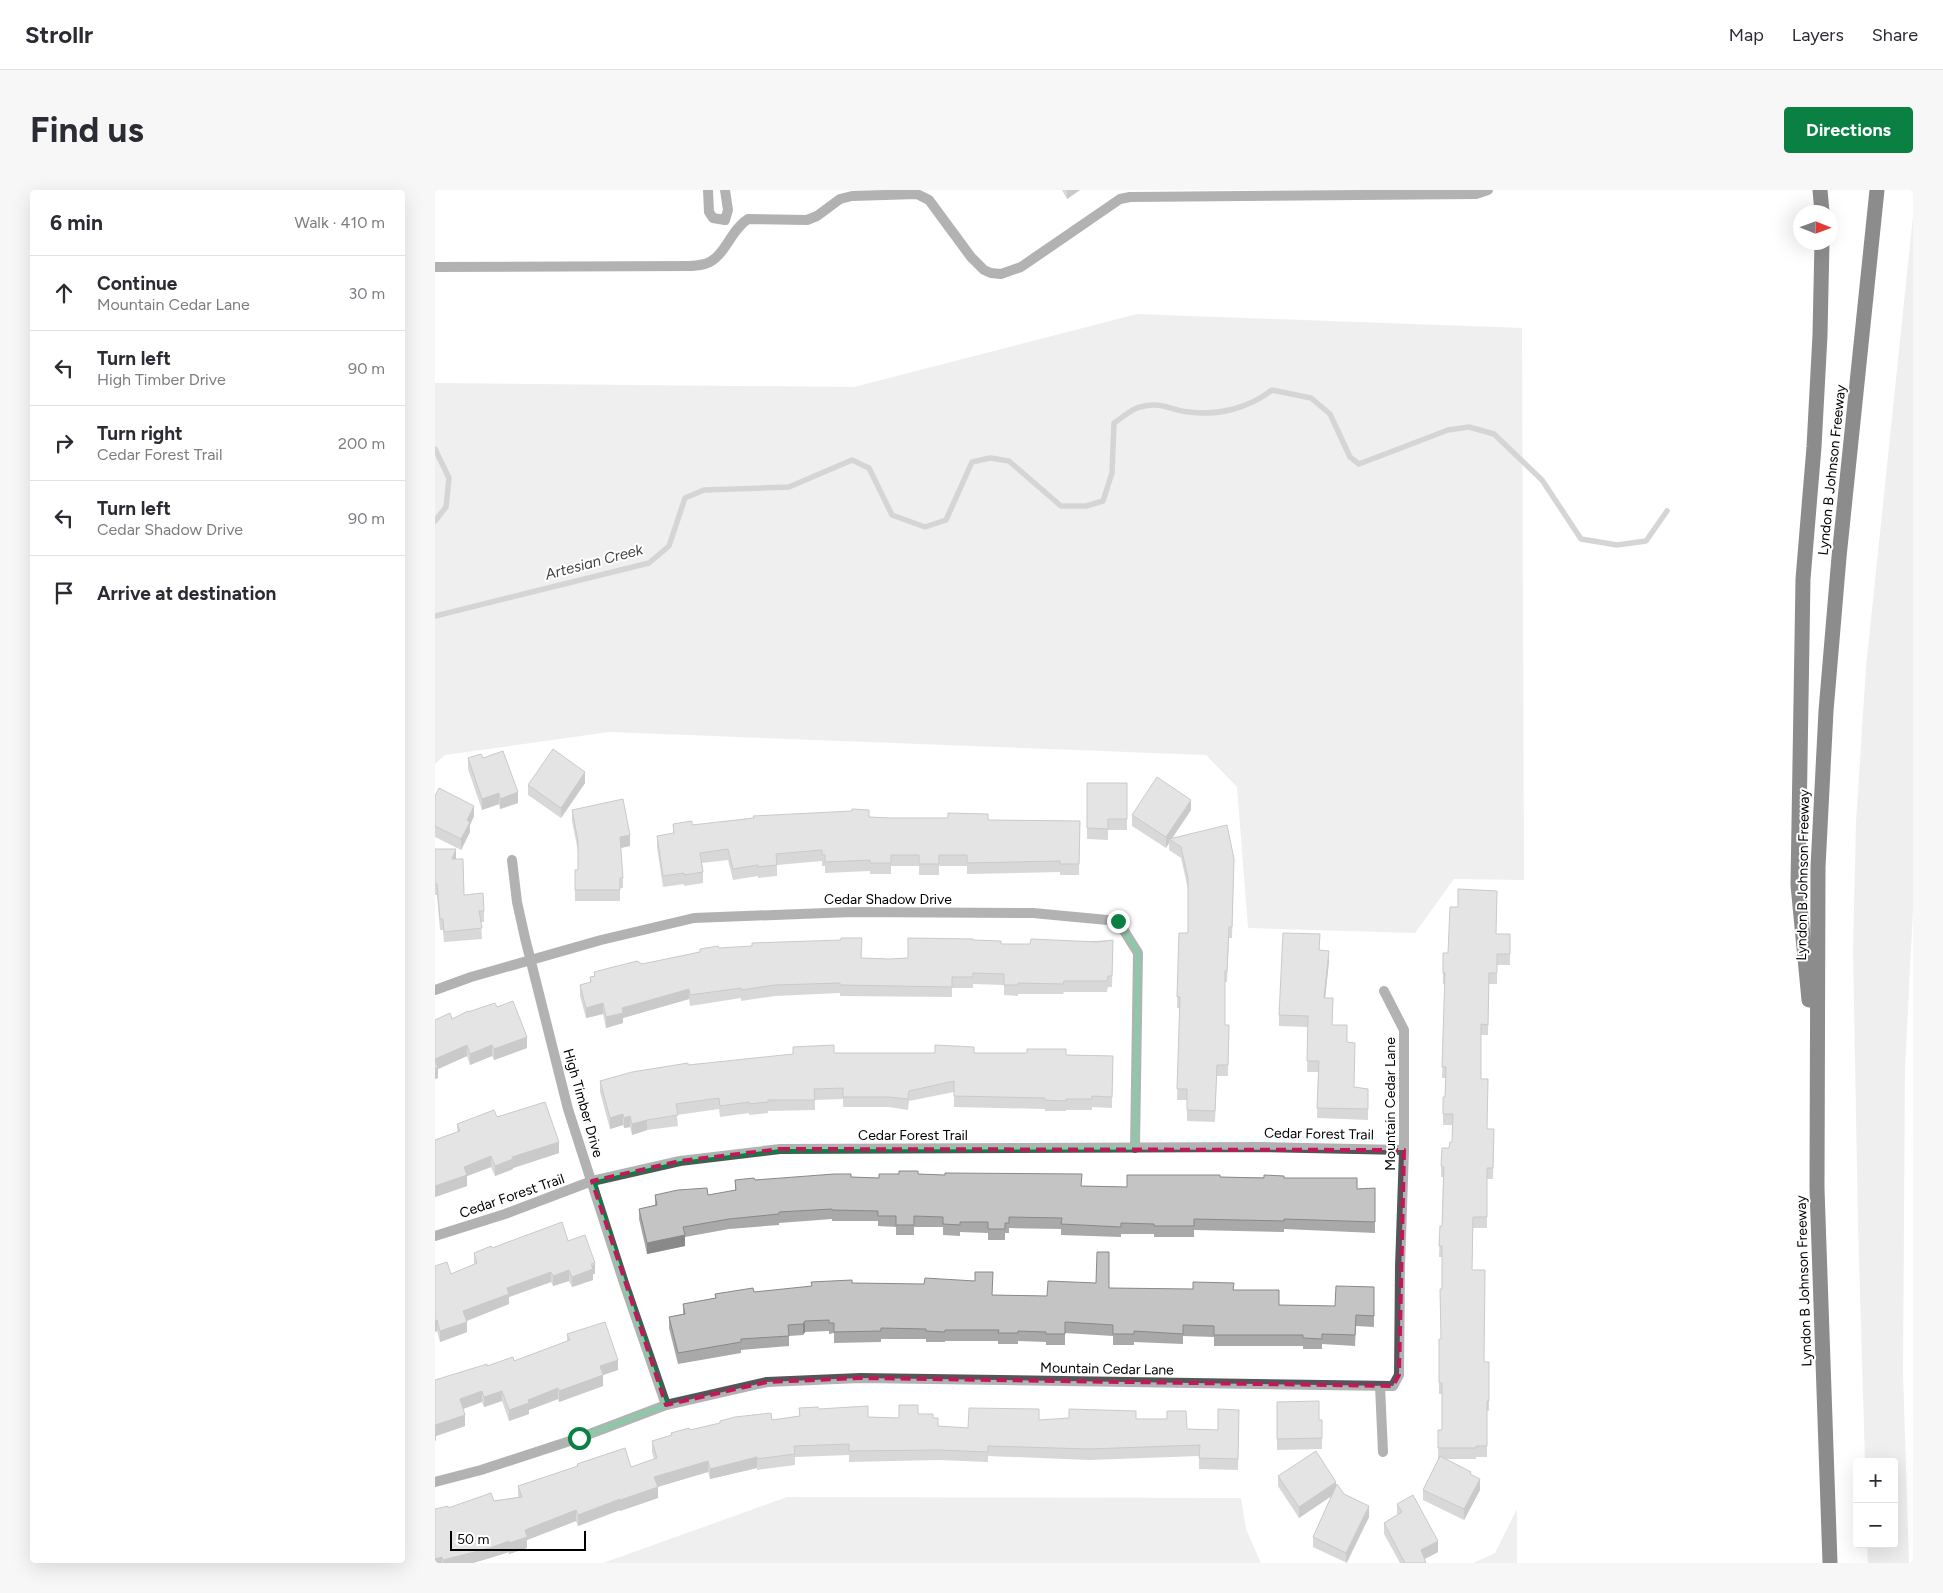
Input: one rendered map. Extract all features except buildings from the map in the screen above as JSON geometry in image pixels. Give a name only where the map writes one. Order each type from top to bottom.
[{"type":"highway","points":[[1820,190],[1821,205]]},
{"type":"highway","name":"Lyndon B Johnson Freeway","points":[[1830,1563],[1817,1199],[1818,867],[1826,711],[1839,557],[1877,190]]},
{"type":"highway","points":[[1817,1095],[1798,885],[1803,579],[1820,335],[1822,250]]},
{"type":"street","points":[[708,190],[709,212],[713,218],[725,220],[734,230]]},
{"type":"street","points":[[725,190],[728,210],[725,220]]},
{"type":"street","points":[[435,267],[689,266],[707,264],[720,255],[734,230],[748,219],[807,220],[817,216],[840,199],[851,196],[917,194],[929,200],[971,257],[984,270],[1001,274],[1021,267],[1120,200],[1129,196],[1476,194],[1488,190]]},
{"type":"street","name":"High Timber Drive","points":[[512,860],[517,902],[568,1109],[593,1181],[624,1283],[666,1405]]},
{"type":"street","name":"Cedar Shadow Drive","points":[[435,990],[471,977],[601,940],[694,918],[851,912],[1033,913],[1118,921],[1138,953],[1135,1148]]},
{"type":"street","name":"Mountain Cedar Lane","points":[[435,1482],[481,1470],[579,1438],[666,1405],[767,1382],[860,1378],[1393,1386],[1399,1375],[1404,1150],[1404,1030],[1384,991]]},
{"type":"street","name":"Cedar Forest Trail","points":[[435,1236],[505,1214],[593,1181],[680,1161],[780,1150],[1263,1147],[1404,1150]]},
{"type":"street","points":[[1380,1386],[1383,1452]]},
{"type":"highlighted area","points":[[780,1149],[1404,1150],[1399,1375],[1393,1386],[860,1378],[767,1382],[666,1405],[592,1181],[680,1161]]},
{"type":"shaded area","points":[[1913,216],[1913,910],[1905,1069],[1903,1373],[1909,1563],[1868,1563],[1867,1548],[1898,1548],[1898,1458],[1865,1458],[1853,951],[1856,822],[1866,667]]},
{"type":"shaded area","points":[[1137,314],[1522,328],[1524,880],[1454,879],[1415,933],[1248,928],[1237,787],[1206,755],[609,732],[445,755],[435,764],[435,383],[854,387]]},
{"type":"shaded area","points":[[787,1497],[1241,1498],[1246,1529],[1261,1563],[603,1563]]},
{"type":"shaded area","points":[[1517,1509],[1517,1563],[1473,1563],[1495,1553]]},
{"type":"waterway","name":"Artesian Creek","points":[[435,616],[649,563],[669,546],[685,498],[704,490],[789,487],[852,460],[869,468],[892,515],[925,527],[946,520],[972,462],[990,458],[1009,461],[1061,506],[1086,506],[1103,501],[1112,473],[1114,423],[1130,412],[1148,405],[1166,406],[1189,412],[1222,412],[1253,402],[1272,390],[1311,398],[1330,414],[1350,457],[1359,464],[1448,430],[1469,427],[1494,434],[1542,480],[1581,539],[1617,545],[1646,541],[1667,511]]},
{"type":"waterway","name":"Artesian Creek","points":[[435,449],[449,478],[446,507],[435,521]]},
{"type":"route","points":[[579,1438],[666,1405],[624,1283],[593,1181],[680,1161],[780,1150],[1135,1148],[1138,953],[1118,921]]}]
